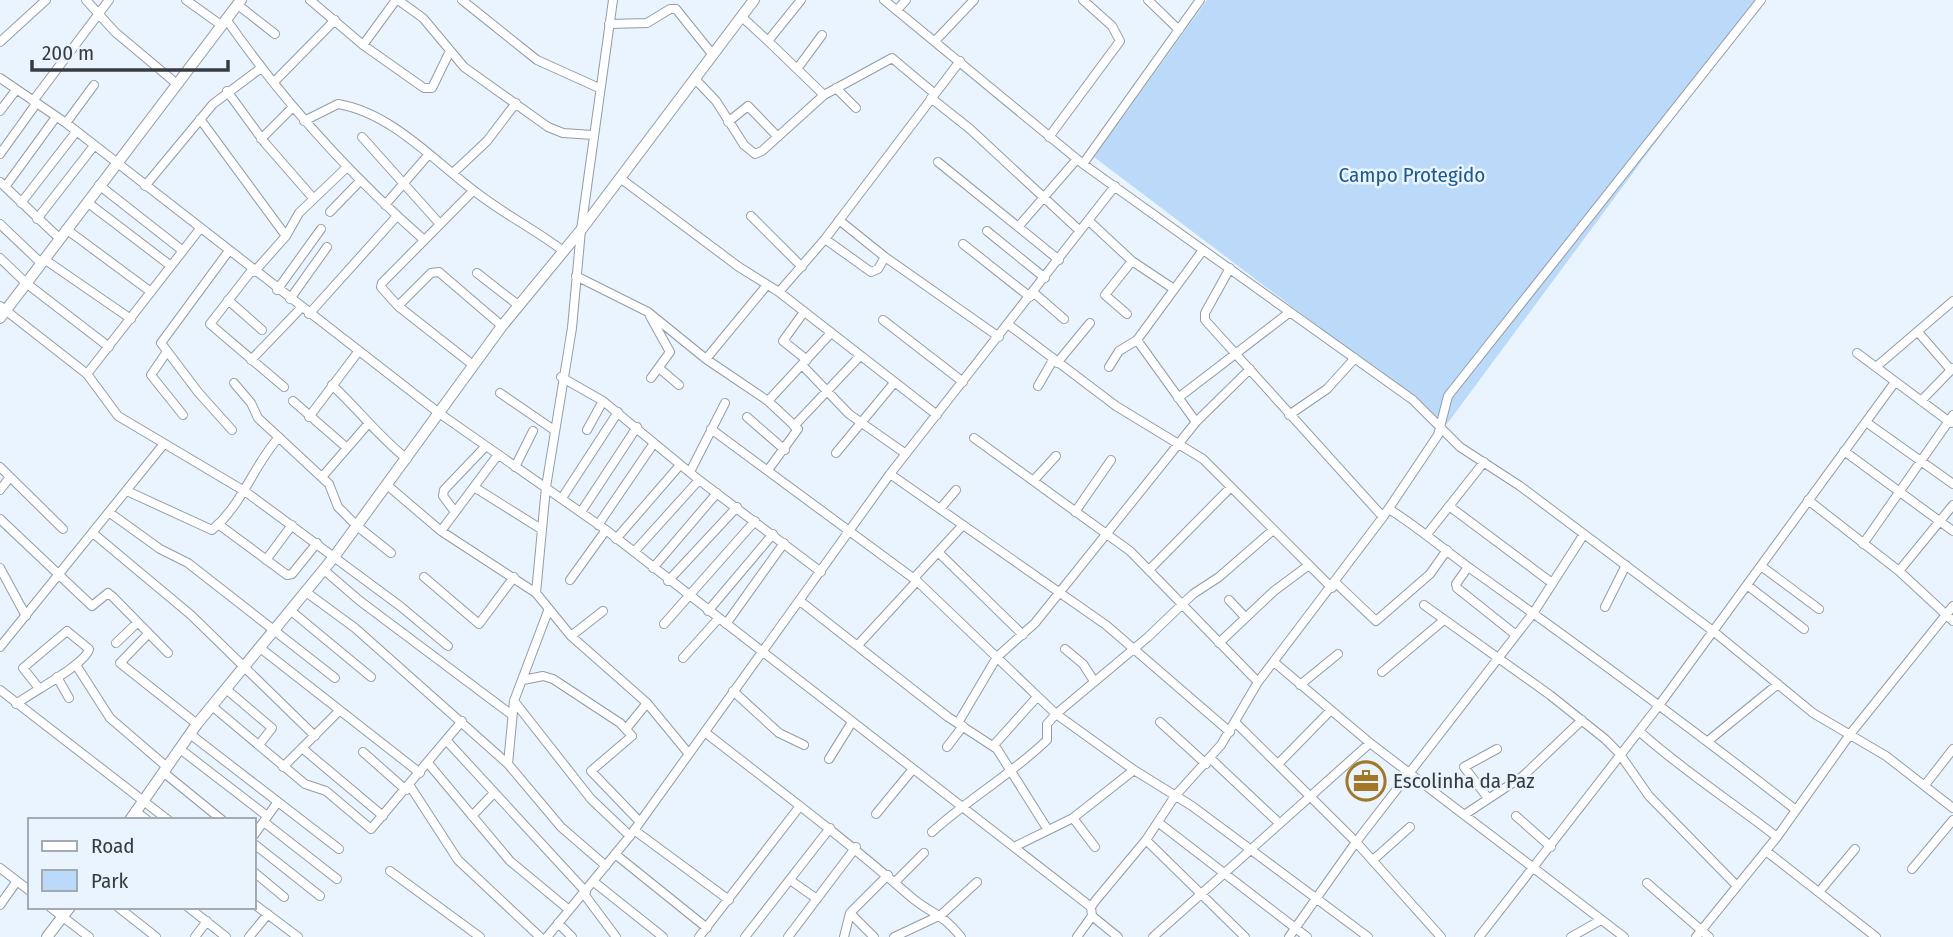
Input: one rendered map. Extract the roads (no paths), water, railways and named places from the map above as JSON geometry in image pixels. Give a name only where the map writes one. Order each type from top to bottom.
[{"type":"street","points":[[0,42],[46,0]]},
{"type":"street","points":[[86,0],[177,84]]},
{"type":"street","points":[[0,153],[109,0]]},
{"type":"street","points":[[186,0],[224,22],[346,168],[423,239]]},
{"type":"street","points":[[363,45],[397,0],[423,18],[464,67],[556,131],[593,135]]},
{"type":"street","points":[[462,0],[537,60],[599,88]]},
{"type":"street","points":[[536,593],[546,487],[561,377],[572,328],[581,230],[613,0]]},
{"type":"street","points":[[132,816],[197,724],[334,557],[502,326],[581,230],[754,0]]},
{"type":"street","points":[[768,41],[801,0]]},
{"type":"street","points":[[884,0],[1080,161],[1413,400],[1460,447],[1626,565],[1819,717],[1851,733],[1926,785],[1953,808]]},
{"type":"street","points":[[898,10],[906,0]]},
{"type":"street","points":[[936,40],[974,0]]},
{"type":"street","points":[[1049,137],[1120,41],[1112,26],[1083,0]]},
{"type":"street","points":[[1148,0],[1179,30]]},
{"type":"street","points":[[1019,226],[1080,161],[1200,0]]},
{"type":"street","points":[[1077,937],[1091,912],[1146,841],[1175,796],[1208,762],[1230,732],[1258,682],[1389,509],[1440,428],[1448,396],[1761,0]]},
{"type":"street","points":[[316,2],[363,45],[428,90],[435,84],[450,51]]},
{"type":"street","points":[[275,34],[240,3],[2,311],[87,374],[118,416],[246,492],[317,543],[448,646]]},
{"type":"street","points":[[609,24],[647,23],[670,9],[676,9],[713,55]]},
{"type":"street","points":[[741,17],[824,95]]},
{"type":"street","points":[[274,82],[335,20]]},
{"type":"street","points":[[797,69],[821,36]]},
{"type":"street","points":[[695,79],[716,101],[728,122],[748,149],[755,154],[824,95],[892,58],[1080,232]]},
{"type":"street","points":[[779,292],[825,239],[960,61]]},
{"type":"street","points":[[145,186],[200,119],[227,91],[261,68]]},
{"type":"street","points":[[0,78],[66,123],[199,230],[439,413],[497,456],[562,498],[634,552],[690,598],[1016,846],[1118,937]]},
{"type":"street","points":[[66,123],[94,85]]},
{"type":"street","points":[[836,88],[856,108]]},
{"type":"street","points":[[0,111],[16,90]]},
{"type":"street","points":[[227,91],[261,139],[313,198]]},
{"type":"street","points":[[453,173],[487,141],[516,103]]},
{"type":"street","points":[[304,121],[330,106],[348,106],[394,129],[473,191],[562,250]]},
{"type":"street","points":[[728,122],[748,106],[778,137]]},
{"type":"street","points":[[261,139],[293,107]]},
{"type":"street","points":[[56,117],[3,184],[37,219],[151,292]]},
{"type":"street","points":[[200,119],[286,236]]},
{"type":"street","points":[[21,203],[76,132]]},
{"type":"street","points":[[362,137],[439,223]]},
{"type":"street","points":[[37,219],[93,147]]},
{"type":"street","points":[[385,205],[429,154]]},
{"type":"street","points":[[938,162],[1059,260]]},
{"type":"street","points":[[284,387],[211,326],[228,300],[286,236],[299,213],[346,168]]},
{"type":"street","points":[[620,178],[779,292],[937,415]]},
{"type":"street","points":[[330,212],[359,181]]},
{"type":"street","points":[[99,186],[183,251]]},
{"type":"street","points":[[547,937],[635,829],[852,531],[890,474],[1115,186]]},
{"type":"street","points":[[473,191],[382,283],[383,291],[398,306],[473,365]]},
{"type":"street","points":[[87,202],[171,266]]},
{"type":"street","points":[[309,314],[397,216]]},
{"type":"street","points":[[751,216],[802,267]]},
{"type":"street","points":[[839,220],[885,257],[999,337]]},
{"type":"street","points":[[1089,220],[1132,261],[1174,289]]},
{"type":"street","points":[[0,224],[43,261],[131,319]]},
{"type":"street","points":[[277,290],[321,229]]},
{"type":"street","points":[[87,374],[199,230]]},
{"type":"street","points":[[987,231],[1045,278]]},
{"type":"street","points":[[825,239],[871,272],[878,269],[885,257]]},
{"type":"street","points":[[963,244],[1064,319]]},
{"type":"street","points":[[290,299],[327,247]]},
{"type":"street","points":[[1109,367],[1119,351],[1137,340],[1203,250]]},
{"type":"street","points":[[228,252],[162,340],[161,346],[232,430]]},
{"type":"street","points":[[0,258],[26,283],[109,347]]},
{"type":"street","points":[[1127,314],[1105,295],[1132,261]]},
{"type":"street","points":[[1230,268],[1204,317],[1383,517]]},
{"type":"street","points":[[398,306],[431,273],[439,272],[502,326]]},
{"type":"street","points":[[477,273],[518,305]]},
{"type":"street","points":[[576,276],[648,312],[706,359],[768,401],[799,431],[768,470]]},
{"type":"street","points":[[706,359],[768,285]]},
{"type":"street","points":[[228,300],[262,330]]},
{"type":"street","points":[[1875,367],[1953,301]]},
{"type":"street","points":[[251,360],[301,308]]},
{"type":"street","points":[[648,312],[670,349],[651,378]]},
{"type":"street","points":[[804,312],[783,341],[841,407],[906,454]]},
{"type":"street","points":[[1178,398],[1290,312]]},
{"type":"street","points":[[883,320],[963,382]]},
{"type":"street","points":[[1038,386],[1055,361],[1090,323]]},
{"type":"street","points":[[1009,325],[1116,406],[1203,460],[1309,565],[1376,621],[1430,574],[1447,550]]},
{"type":"street","points":[[1918,332],[1952,369],[1921,401]]},
{"type":"street","points":[[768,401],[831,333]]},
{"type":"street","points":[[1137,340],[1196,422]]},
{"type":"street","points":[[309,417],[358,352]]},
{"type":"street","points":[[166,353],[151,375],[183,415]]},
{"type":"street","points":[[1857,353],[1921,401],[1952,420],[1863,544]]},
{"type":"street","points":[[794,426],[860,356]]},
{"type":"street","points":[[1289,415],[1327,389],[1355,358]]},
{"type":"street","points":[[659,368],[679,385]]},
{"type":"street","points":[[947,747],[997,657],[1023,635],[1062,592],[1196,422],[1250,369]]},
{"type":"street","points":[[561,377],[618,412],[699,480],[821,572]]},
{"type":"street","points":[[1479,937],[1551,847],[1619,753],[1660,704],[1895,382]]},
{"type":"street","points":[[234,383],[251,403],[258,418],[333,489],[338,507],[391,553]]},
{"type":"street","points":[[836,453],[894,383]]},
{"type":"street","points":[[332,385],[364,414],[368,424],[407,458]]},
{"type":"street","points":[[500,393],[554,430]]},
{"type":"street","points":[[293,401],[347,448]]},
{"type":"street","points":[[587,430],[603,401]]},
{"type":"street","points":[[690,472],[725,403]]},
{"type":"street","points":[[562,498],[618,412]]},
{"type":"street","points":[[747,417],[785,450]]},
{"type":"street","points":[[1866,422],[1953,484]]},
{"type":"street","points":[[322,477],[368,424]]},
{"type":"street","points":[[581,512],[637,427]]},
{"type":"street","points":[[712,429],[915,580],[1056,714],[1175,796],[1367,937]]},
{"type":"street","points":[[515,467],[533,431]]},
{"type":"street","points":[[127,491],[208,529],[218,524],[246,492],[263,455],[279,437]]},
{"type":"street","points":[[974,438],[1108,533],[1150,569],[1181,605],[1258,682]]},
{"type":"street","points":[[570,580],[654,443]]},
{"type":"street","points":[[0,647],[94,534],[163,445]]},
{"type":"street","points":[[455,512],[443,496],[444,490],[485,447]]},
{"type":"street","points":[[1844,451],[1953,531]]},
{"type":"street","points":[[440,531],[497,456]]},
{"type":"street","points":[[1034,480],[1055,456]]},
{"type":"street","points":[[1075,512],[1111,460]]},
{"type":"street","points":[[1428,533],[1484,462]]},
{"type":"street","points":[[616,539],[680,465]]},
{"type":"street","points":[[0,467],[63,529]]},
{"type":"street","points":[[890,474],[1062,592],[1134,649],[1230,732]]},
{"type":"street","points":[[0,490],[10,477]]},
{"type":"street","points":[[634,552],[699,480]]},
{"type":"street","points":[[387,485],[440,531],[536,593],[571,636],[647,703],[689,754]]},
{"type":"street","points":[[474,487],[541,529]]},
{"type":"street","points":[[1150,569],[1230,488]]},
{"type":"street","points":[[940,509],[956,490]]},
{"type":"street","points":[[653,568],[717,494]]},
{"type":"street","points":[[1808,500],[1899,571],[1949,619]]},
{"type":"street","points":[[1899,571],[1953,505]]},
{"type":"street","points":[[1449,506],[1552,583]]},
{"type":"street","points":[[668,581],[737,507]]},
{"type":"street","points":[[1389,509],[1428,533],[1468,567],[1660,704],[1796,810]]},
{"type":"street","points":[[110,513],[160,549],[188,563],[335,678]]},
{"type":"street","points":[[0,519],[92,606],[108,593],[147,635],[168,653]]},
{"type":"street","points":[[664,624],[690,598],[755,520]]},
{"type":"street","points":[[218,524],[289,575],[317,543]]},
{"type":"street","points":[[858,645],[962,525]]},
{"type":"street","points":[[266,560],[292,526]]},
{"type":"street","points":[[932,832],[961,806],[1047,740],[1047,724],[1056,714],[1134,649],[1181,605],[1273,530]]},
{"type":"street","points":[[94,534],[165,592],[315,736]]},
{"type":"street","points":[[708,611],[773,534]]},
{"type":"street","points":[[1289,937],[1356,842],[1534,612],[1584,534]]},
{"type":"street","points":[[682,658],[722,622],[784,542]]},
{"type":"street","points":[[938,552],[1023,635]]},
{"type":"street","points":[[1219,643],[1245,617],[1309,565]]},
{"type":"street","points":[[1605,607],[1626,565]]},
{"type":"street","points":[[1761,566],[1819,609]]},
{"type":"street","points":[[1468,567],[1456,584],[1457,588],[1516,635]]},
{"type":"street","points":[[0,568],[26,617]]},
{"type":"street","points":[[324,569],[360,601],[512,715]]},
{"type":"street","points":[[424,577],[479,624],[514,577]]},
{"type":"street","points":[[1747,585],[1804,629]]},
{"type":"street","points":[[306,592],[355,628],[461,721],[508,764],[561,827],[606,866]]},
{"type":"street","points":[[1229,600],[1245,617]]},
{"type":"street","points":[[800,601],[960,724],[993,746],[1012,769],[1048,830]]},
{"type":"street","points":[[1424,605],[1582,720],[1619,753],[1649,796],[1737,886]]},
{"type":"street","points":[[1699,933],[1777,838],[1851,733],[1949,619],[1953,606]]},
{"type":"street","points":[[290,610],[371,677]]},
{"type":"street","points":[[508,764],[514,701],[548,611]]},
{"type":"street","points":[[571,636],[603,611]]},
{"type":"street","points":[[1382,672],[1444,620]]},
{"type":"street","points":[[116,643],[137,623]]},
{"type":"street","points":[[16,704],[38,687],[76,665],[87,655],[89,649],[68,631],[23,668],[38,687]]},
{"type":"street","points":[[147,635],[120,663],[197,724]]},
{"type":"street","points":[[259,647],[338,712],[420,772]]},
{"type":"street","points":[[1065,649],[1083,664],[1094,681]]},
{"type":"street","points":[[1300,685],[1338,654]]},
{"type":"street","points":[[1274,662],[1370,743],[1624,937]]},
{"type":"street","points":[[76,665],[110,718],[220,818]]},
{"type":"street","points":[[523,680],[543,676],[553,679],[626,729],[632,738],[591,771],[635,829]]},
{"type":"street","points":[[57,677],[69,698]]},
{"type":"street","points":[[1708,741],[1778,684]]},
{"type":"street","points":[[226,689],[272,728],[259,745]]},
{"type":"street","points":[[0,690],[165,818]]},
{"type":"street","points":[[733,691],[779,733],[804,745]]},
{"type":"street","points":[[993,746],[1037,697]]},
{"type":"street","points":[[514,701],[591,799],[729,900]]},
{"type":"street","points":[[626,729],[647,703]]},
{"type":"street","points":[[212,706],[305,784],[326,791],[371,829],[408,788],[461,721]]},
{"type":"street","points":[[1279,763],[1331,710]]},
{"type":"street","points":[[284,767],[338,712]]},
{"type":"street","points":[[1464,815],[1526,773],[1582,720]]},
{"type":"street","points":[[829,759],[852,722]]},
{"type":"street","points":[[1160,722],[1279,823]]},
{"type":"street","points":[[1235,722],[1356,842],[1441,937]]},
{"type":"street","points":[[1639,731],[1673,761],[1724,796],[1777,838]]},
{"type":"street","points":[[706,733],[856,847],[912,898],[942,915],[961,937]]},
{"type":"street","points":[[190,734],[339,849]]},
{"type":"street","points":[[446,740],[585,893],[615,937]]},
{"type":"street","points":[[1153,937],[1370,743]]},
{"type":"street","points":[[302,748],[383,816]]},
{"type":"street","points":[[180,749],[337,879]]},
{"type":"street","points":[[1488,798],[1464,766],[1497,749]]},
{"type":"street","points":[[1926,785],[1953,749]]},
{"type":"street","points":[[363,752],[408,788],[458,860],[540,937]]},
{"type":"street","points":[[428,763],[510,861],[568,909]]},
{"type":"street","points":[[876,814],[913,769]]},
{"type":"street","points":[[1016,846],[1073,818],[1134,770]]},
{"type":"street","points":[[472,816],[494,793]]},
{"type":"street","points":[[256,832],[277,803]]},
{"type":"street","points":[[699,937],[800,806]]},
{"type":"street","points":[[1516,816],[1551,847]]},
{"type":"street","points":[[1073,818],[1095,847]]},
{"type":"street","points":[[1912,869],[1953,820]]},
{"type":"street","points":[[1159,823],[1307,937]]},
{"type":"street","points":[[1373,860],[1410,827]]},
{"type":"street","points":[[745,937],[830,828]]},
{"type":"street","points":[[1146,841],[1245,937]]},
{"type":"street","points":[[256,846],[320,895]]},
{"type":"street","points":[[788,937],[856,847]]},
{"type":"street","points":[[1819,892],[1856,849]]},
{"type":"street","points":[[1766,851],[1876,937]]},
{"type":"street","points":[[896,881],[925,853]]},
{"type":"street","points":[[615,854],[707,928]]},
{"type":"street","points":[[0,869],[28,889]]},
{"type":"street","points":[[390,871],[480,937]]},
{"type":"street","points":[[256,874],[284,897]]},
{"type":"street","points":[[844,937],[850,913],[888,875]]},
{"type":"street","points":[[790,880],[817,899]]},
{"type":"street","points":[[0,905],[17,881]]},
{"type":"street","points":[[594,882],[663,937]]},
{"type":"street","points":[[894,937],[942,915],[977,882]]},
{"type":"street","points":[[1647,883],[1699,933],[1709,937]]},
{"type":"street","points":[[256,905],[297,937]]},
{"type":"street","points":[[52,909],[89,937]]},
{"type":"street","points":[[47,937],[68,909]]},
{"type":"street","points":[[121,909],[156,937]]},
{"type":"street","points":[[191,909],[226,937]]},
{"type":"street","points":[[850,913],[874,937]]},
{"type":"street","points":[[249,937],[268,914]]},
{"type":"street","points":[[1571,937],[1601,919]]},
{"type":"street","points":[[195,937],[207,921]]},
{"type":"street","points":[[558,923],[572,937]]},
{"type":"place","name":"Escolinha da Paz","points":[[1366,781]]},
{"type":"park label","name":"Campo Protegido","points":[[1412,175]]}]
